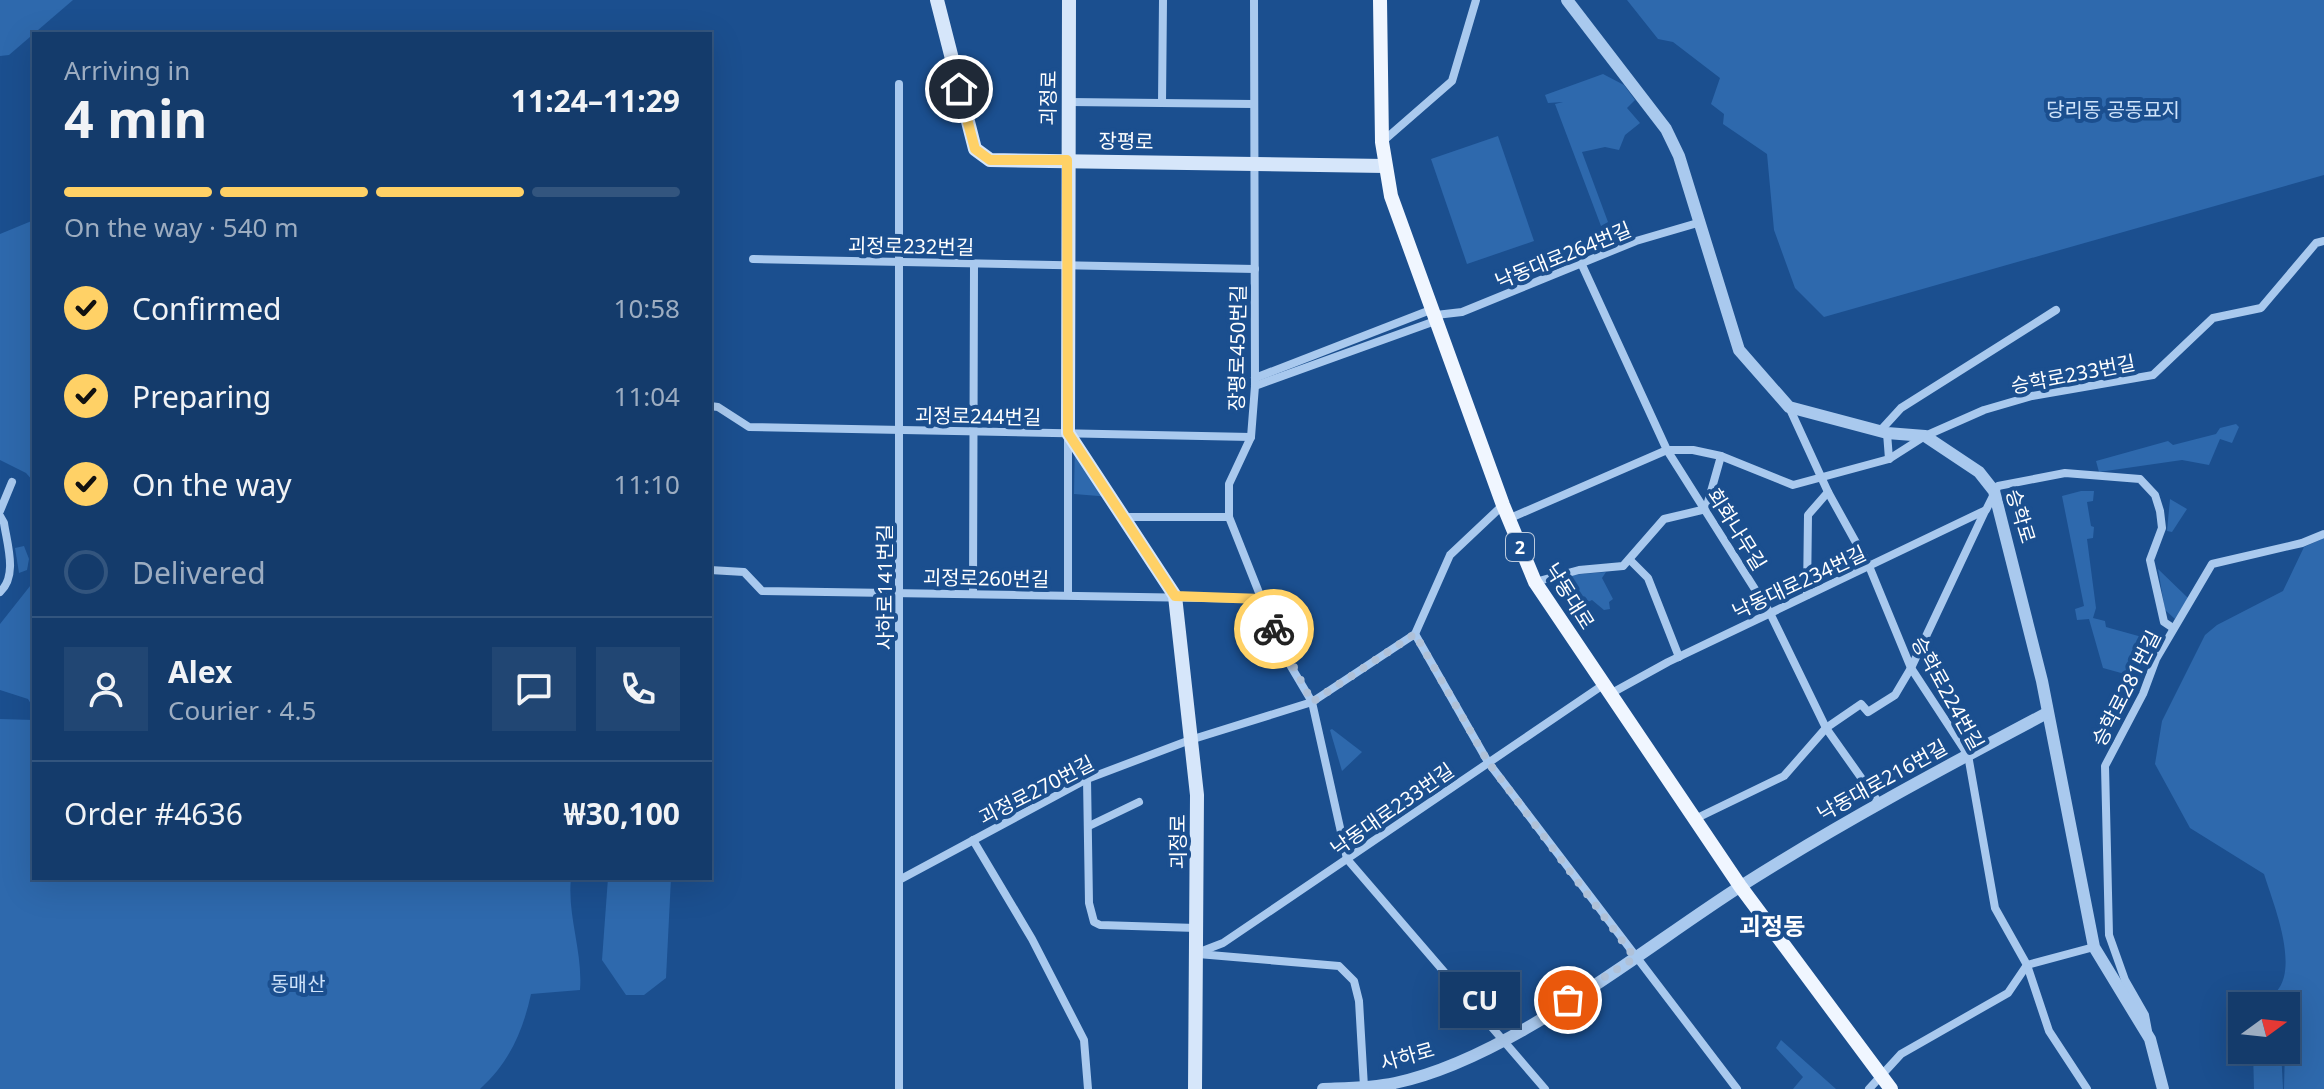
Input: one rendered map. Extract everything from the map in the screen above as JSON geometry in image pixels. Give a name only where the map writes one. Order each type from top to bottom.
[{"type":"main road","name":"장평로","points":[[937,0],[975,149],[990,160],[1385,166]]},
{"type":"main road","name":"괴정로","points":[[1069,0],[1068,433],[1175,596],[1197,795],[1195,1089]]},
{"type":"main road","name":"낙동대로","points":[[1380,0],[1382,142],[1391,196],[1506,512],[1535,582],[1740,886],[1880,1085]]},
{"type":"street","points":[[1162,103],[1163,0]]},
{"type":"street","name":"장평로450번길","points":[[1254,0],[1252,163],[1255,382],[1251,437],[1229,484],[1229,517],[1283,653],[1312,702],[1347,859]]},
{"type":"street","points":[[1382,142],[1452,81],[1476,0]]},
{"type":"street","points":[[1567,0],[1666,129],[1679,156],[1701,222],[1739,350],[1789,407]]},
{"type":"street","name":"사하로141번길","points":[[899,84],[899,1089]]},
{"type":"street","points":[[1069,102],[1253,104]]},
{"type":"street","name":"낙동대로264번길","points":[[1255,382],[1436,315],[1462,312],[1636,241],[1701,222]]},
{"type":"street","name":"승학로233번길","points":[[1667,450],[1693,450],[1721,456],[1793,485],[1889,459],[1925,436],[1984,410],[2032,396],[2153,375],[2213,318],[2261,308],[2316,243],[2324,241]]},
{"type":"street","name":"괴정로232번길","points":[[753,259],[1255,269]]},
{"type":"street","points":[[973,594],[974,264]]},
{"type":"street","name":"회화나무길","points":[[1582,265],[1667,450],[1770,613],[1826,728],[1879,803]]},
{"type":"street","points":[[1889,459],[1884,432],[1901,408],[2056,310]]},
{"type":"street","name":"괴정로244번길","points":[[712,406],[749,427],[1251,437]]},
{"type":"street","name":"승학로","points":[[1789,407],[1884,432],[1925,436],[1979,472],[1994,491],[2019,583],[2094,947],[2150,1039],[2163,1086]]},
{"type":"street","name":"승학로224번길","points":[[1789,407],[1828,492],[1869,566],[1911,668],[1968,755],[1995,908],[2027,965],[2049,1031],[2087,1089]]},
{"type":"street","points":[[1068,433],[1068,595]]},
{"type":"street","points":[[1667,450],[1506,512],[1450,555],[1415,634],[1488,762],[1737,1089]]},
{"type":"street","points":[[1535,582],[1579,570],[1623,566],[1664,519],[1706,509],[1721,456]]},
{"type":"street","points":[[1695,819],[1784,776],[1826,728],[1861,704],[1868,712],[1895,695],[1911,668],[1998,486],[2065,473],[2140,479],[2155,495],[2160,511],[2162,528],[2150,560],[2164,622],[2173,628]]},
{"type":"street","points":[[0,592],[7,586],[11,574],[0,513],[12,482]]},
{"type":"street","points":[[1807,595],[1808,515],[1828,492]]},
{"type":"street","name":"낙동대로234번길","points":[[1606,690],[1986,510]]},
{"type":"street","points":[[1123,517],[1229,517]]},
{"type":"street","name":"승학로281번길","points":[[2150,1039],[2145,1015],[2125,980],[2109,935],[2105,766],[2173,628],[2212,564],[2302,543],[2324,534]]},
{"type":"street","points":[[1630,560],[1648,578],[1679,657]]},
{"type":"street","name":"괴정로260번길","points":[[712,570],[744,572],[762,591],[1175,596]]},
{"type":"street","points":[[1175,596],[1262,599]]},
{"type":"street","name":"괴정로270번길","points":[[901,879],[1087,779],[1190,740],[1312,702],[1415,634]]},
{"type":"street","name":"낙동대로233번길","points":[[1197,953],[1223,943],[1488,762],[1606,690]]},
{"type":"street","name":"낙동대로216번길","points":[[1740,886],[1879,803],[2047,713]]},
{"type":"street","points":[[1087,779],[1089,903],[1094,922],[1100,925],[1196,928]]},
{"type":"street","points":[[1089,826],[1139,802]]},
{"type":"street","points":[[973,840],[1032,939],[1084,1040],[1088,1089]]},
{"type":"street","points":[[1347,859],[1545,1089]]},
{"type":"street","name":"사하로","points":[[1323,1089],[1364,1088],[1423,1074],[1502,1040],[1635,958],[1740,886]]},
{"type":"street","points":[[1880,1085],[1901,1054],[2008,993],[2027,965],[2094,947]]},
{"type":"street","points":[[1197,953],[1339,966],[1354,981],[1359,1001],[1364,1088]]},
{"type":"green space","points":[[0,0],[73,0],[32,32],[9,55],[0,56]]},
{"type":"green space","name":"당리동 공동묘지","points":[[1627,0],[2324,0],[2324,175],[1824,317],[1795,288],[1774,230],[1767,154],[1723,124],[1724,114],[1711,104],[1720,78],[1673,42],[1658,39]]},
{"type":"green space","points":[[1603,74],[1624,85],[1635,100],[1627,108],[1640,123],[1625,135],[1619,150],[1605,147],[1582,152],[1608,222],[1601,226],[1555,104],[1563,102],[1548,103],[1545,95]]},
{"type":"green space","points":[[1498,136],[1534,241],[1467,264],[1431,159]]},
{"type":"green space","points":[[32,221],[32,480],[26,473],[0,460],[0,234]]},
{"type":"green space","points":[[2236,424],[2239,427],[2232,443],[2220,439],[2209,465],[2182,460],[2099,472],[2096,461],[2168,441],[2173,445],[2216,434],[2220,428]]},
{"type":"green space","points":[[1075,440],[1111,497],[1074,494]]},
{"type":"green space","points":[[2094,491],[2093,501],[2087,502],[2091,526],[2094,527],[2093,538],[2087,539],[2096,608],[2093,618],[2105,621],[2106,627],[2142,637],[2132,676],[2103,668],[2089,619],[2077,620],[2075,609],[2084,606],[2062,496]]},
{"type":"green space","points":[[2170,499],[2187,509],[2172,532],[2167,531]]},
{"type":"green space","points":[[2324,538],[2324,1089],[2284,1089],[2285,1064],[2300,1064],[2300,992],[2276,992],[2283,980],[2285,950],[2264,874],[2190,828],[2155,764],[2162,721],[2205,635],[2217,625],[2283,591],[2304,547]]},
{"type":"green space","points":[[24,546],[29,559],[27,570],[19,573],[15,548]]},
{"type":"green space","points":[[2158,569],[2188,598],[2175,619],[2165,610]]},
{"type":"green space","points":[[1606,572],[1602,578],[1613,599],[1609,602],[1610,609],[1604,610],[1592,600],[1577,607],[1572,598],[1566,599],[1559,586],[1570,575]]},
{"type":"green space","points":[[32,584],[32,706],[28,699],[0,690],[0,624]]},
{"type":"green space","name":"동매산","points":[[0,719],[32,720],[32,880],[571,880],[580,990],[531,994],[513,1046],[480,1089],[0,1089]]},
{"type":"green space","points":[[1330,730],[1362,752],[1342,771]]},
{"type":"green space","points":[[608,880],[671,880],[666,978],[644,995],[626,995],[602,960]]},
{"type":"green space","points":[[1781,1040],[1836,1089],[1793,1089],[1803,1077],[1776,1048]]},
{"type":"green space","points":[[2253,1064],[2282,1064],[2283,1089],[2254,1089]]},
{"type":"way so far","points":[[1274,629],[1283,653],[1312,702],[1415,634],[1488,762],[1635,958],[1568,1000]]},
{"type":"place","name":"CU","points":[[1568,1000]]},
{"type":"district","name":"괴정동","points":[[1772,925]]},
{"type":"route","points":[[959,89],[975,149],[990,160],[1067,160],[1068,433],[1175,596],[1262,599],[1274,629]]}]
